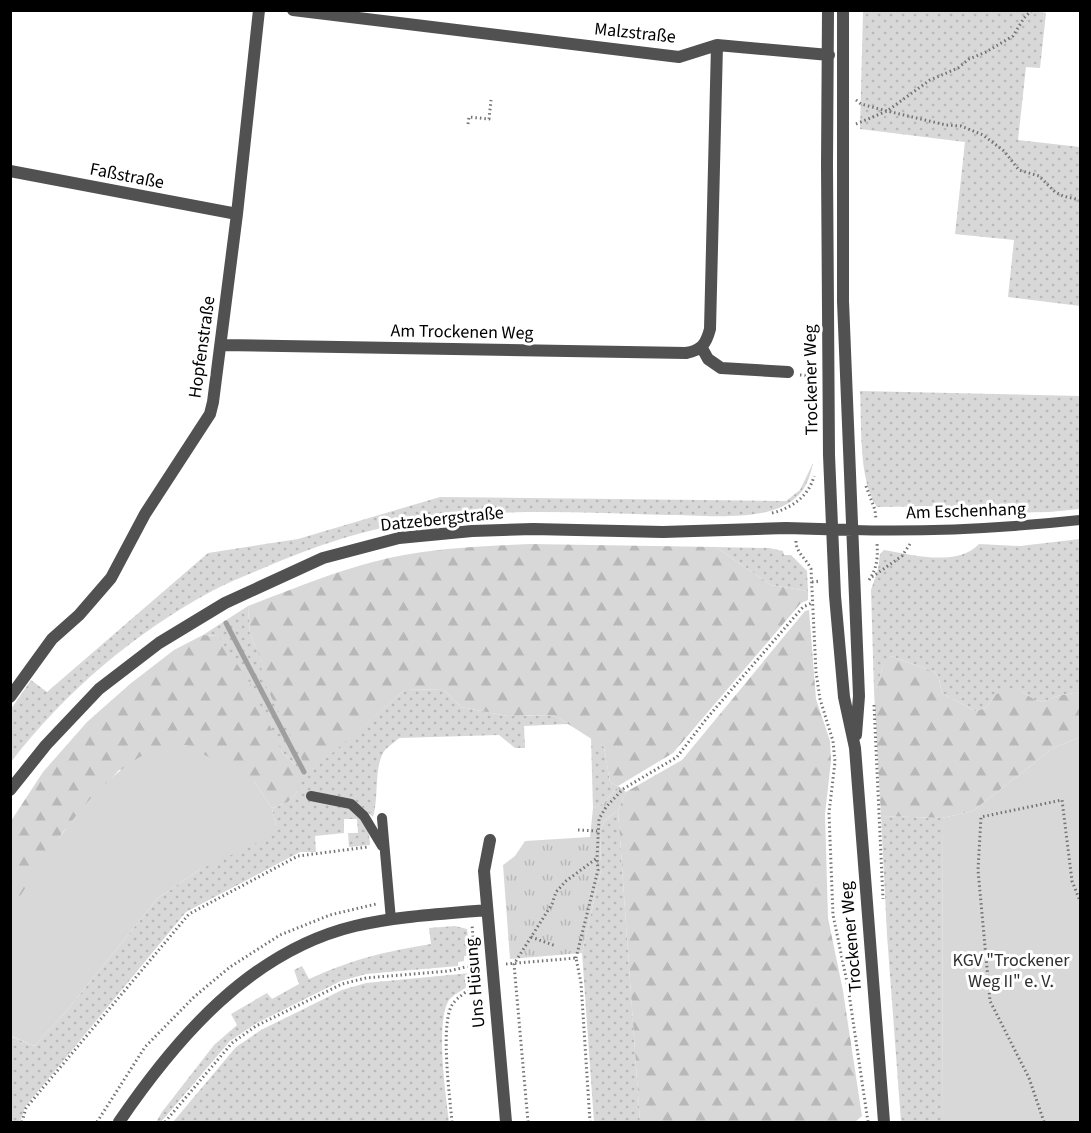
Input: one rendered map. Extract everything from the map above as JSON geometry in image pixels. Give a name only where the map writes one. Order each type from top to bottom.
[{"type":"street","name":"Hopfenstraße","points":[[10,697],[52,639],[79,615],[111,578],[145,514],[210,414],[237,214],[259,10]]},
{"type":"street","name":"Malzstraße","points":[[293,10],[679,57],[717,45],[829,55]]},
{"type":"street","name":"Trockener Weg","points":[[828,10],[829,447],[835,596],[844,697],[855,748],[884,1122]]},
{"type":"street","name":"Trockener Weg","points":[[843,10],[843,301],[860,696],[855,748]]},
{"type":"street","points":[[717,45],[710,329],[707,342],[702,348],[708,359],[721,368],[788,372]]},
{"type":"street","name":"Faßstraße","points":[[10,171],[237,214]]},
{"type":"street","name":"Am Trockenen Weg","points":[[221,345],[686,353],[702,348]]},
{"type":"street","name":"Datzebergstraße","points":[[10,790],[46,745],[99,689],[159,643],[225,603],[323,558],[399,538],[472,531],[533,529],[663,532],[795,528],[852,530]]},
{"type":"street","name":"Uns Hüsung","points":[[490,840],[484,872],[506,1122]]},
{"type":"street","points":[[119,1122],[143,1087],[197,1022],[252,973],[304,945],[357,926],[391,920],[487,910]]},
{"type":"lane","name":"Am Eschenhang","points":[[852,530],[919,530],[1033,525],[1080,520]]},
{"type":"lane","points":[[311,796],[351,804],[364,816],[384,848]]},
{"type":"lane","points":[[382,818],[391,920]]},
{"type":"path","points":[[852,126],[887,111],[930,80],[958,68],[969,59],[986,52],[1012,36],[1023,18],[1032,10]]},
{"type":"path","points":[[853,98],[861,104],[946,125],[961,126],[983,135],[1004,151],[1020,171],[1039,176],[1055,192],[1080,200]]},
{"type":"path","points":[[468,124],[469,117],[489,119],[491,100]]},
{"type":"path","points":[[762,514],[773,513],[794,503],[796,549],[807,561],[810,569],[820,699],[833,741],[835,762],[829,813],[833,915],[848,987],[867,1122]]},
{"type":"path","points":[[870,591],[869,580],[902,556],[919,530]]},
{"type":"path","points":[[590,1122],[581,984],[576,958],[598,870],[599,819],[606,807],[623,789],[677,757],[707,718],[802,607],[812,603]]},
{"type":"path","points":[[874,696],[883,901]]},
{"type":"path","points":[[1044,1122],[1029,1078],[990,1001],[978,870],[981,817],[1062,800],[1072,881],[1080,901]]},
{"type":"path","points":[[578,830],[597,831]]},
{"type":"path","points":[[22,1122],[26,1108],[189,914],[298,856],[367,847],[384,848]]},
{"type":"path","points":[[528,1122],[514,964],[552,904],[556,891],[597,858]]},
{"type":"path","points":[[452,1122],[446,1055],[449,1013],[452,1004],[477,984],[471,911]]},
{"type":"path","points":[[531,937],[556,946]]},
{"type":"path","points":[[165,1122],[232,1043],[256,1026],[342,984],[366,978],[449,971],[492,963],[514,964],[576,958]]},
{"type":"green space","points":[[1033,10],[1046,13],[1040,68],[1026,67],[1018,140],[1080,147],[1080,306],[1008,297],[1014,240],[955,234],[965,142],[860,129],[863,11]]},
{"type":"green space","points":[[860,391],[1080,396],[1080,509],[979,513],[944,506],[877,507],[871,496],[864,467]]},
{"type":"green space","points":[[813,463],[807,483],[800,494],[783,506],[757,514],[710,516],[522,512],[449,516],[371,530],[297,554],[214,590],[129,644],[54,712],[11,762],[11,709],[31,680],[47,692],[208,553],[298,539],[440,497],[786,501],[800,490]]},
{"type":"green space","points":[[1080,539],[1080,692],[1057,696],[1043,702],[1021,691],[996,694],[986,708],[975,711],[942,693],[935,672],[891,656],[886,660],[874,691],[871,590],[880,554],[884,550],[934,558],[959,555],[979,544],[1020,546]]},
{"type":"green space","points":[[530,544],[716,547],[771,585],[808,591],[808,600],[801,603],[673,753],[618,786],[610,782],[604,747],[554,715],[507,716],[461,707],[444,690],[406,689],[314,769],[305,765],[261,676],[262,662],[250,634],[248,606],[328,576],[389,558],[470,547]]},
{"type":"green space","points":[[716,547],[769,548],[783,551],[784,555],[791,555],[807,571],[808,591],[771,585]]},
{"type":"green space","points":[[248,606],[250,634],[262,662],[262,676],[313,769],[406,689],[444,690],[461,707],[507,716],[554,715],[568,724],[524,726],[525,748],[515,748],[499,735],[399,738],[382,755],[373,817],[363,808],[349,801],[351,809],[365,824],[370,845],[349,847],[348,833],[358,833],[357,819],[344,819],[344,833],[315,836],[316,852],[300,852],[186,912],[25,1107],[20,1122],[11,1122],[10,1036],[34,1046],[64,1014],[158,898],[199,870],[276,826],[272,808],[288,802],[298,791],[295,765],[282,752],[218,636],[203,635]]},
{"type":"green space","points":[[809,610],[816,699],[830,741],[831,761],[825,814],[828,918],[843,991],[862,1116],[855,1122],[640,1122],[618,810],[626,792],[682,760],[805,611]]},
{"type":"green space","points":[[203,635],[218,636],[250,683],[282,752],[295,765],[300,777],[298,791],[288,802],[272,808],[255,783],[119,770],[63,832],[11,912],[11,821],[43,772],[87,722],[130,684],[174,650]]},
{"type":"green space","points":[[891,656],[935,672],[942,693],[975,711],[986,708],[996,694],[1010,690],[1021,691],[1043,702],[1057,696],[1080,692],[1080,737],[1053,748],[973,811],[942,818],[881,816],[874,691],[884,663]]},
{"type":"green space","name":"KGV \"Trockener Weg II\" e. V.","points":[[1080,737],[1080,1122],[943,1122],[942,818],[973,811],[1053,748]]},
{"type":"green space","points":[[591,738],[604,747],[610,782],[618,786],[604,803],[593,808]]},
{"type":"green space","points":[[187,745],[255,783],[272,808],[276,826],[274,835],[199,870],[158,898],[64,1014],[34,1046],[11,1036],[10,912],[13,907],[76,816],[115,775],[137,759],[160,747]]},
{"type":"green space","points":[[618,786],[626,792],[618,810],[604,821],[600,833],[601,870],[582,953],[510,959],[503,865],[515,856],[525,841],[590,837],[593,808],[604,803]]},
{"type":"green space","points":[[618,810],[640,1122],[594,1122],[582,953],[601,870],[600,833],[604,821]]},
{"type":"green space","points":[[881,816],[942,818],[943,1122],[901,1122]]},
{"type":"green space","points":[[455,926],[467,929],[470,955],[464,956],[464,961],[458,962],[458,966],[366,974],[341,981],[255,1024],[230,1041],[161,1122],[156,1122],[214,1045],[237,1025],[231,1014],[267,993],[272,999],[299,984],[294,970],[302,966],[309,979],[368,957],[431,944],[429,928]]},
{"type":"green space","points":[[471,973],[472,984],[449,1000],[445,1010],[442,1041],[449,1122],[173,1122],[236,1047],[261,1030],[342,990],[366,983]]},
{"type":"waterway","points":[[226,623],[304,772]]}]
